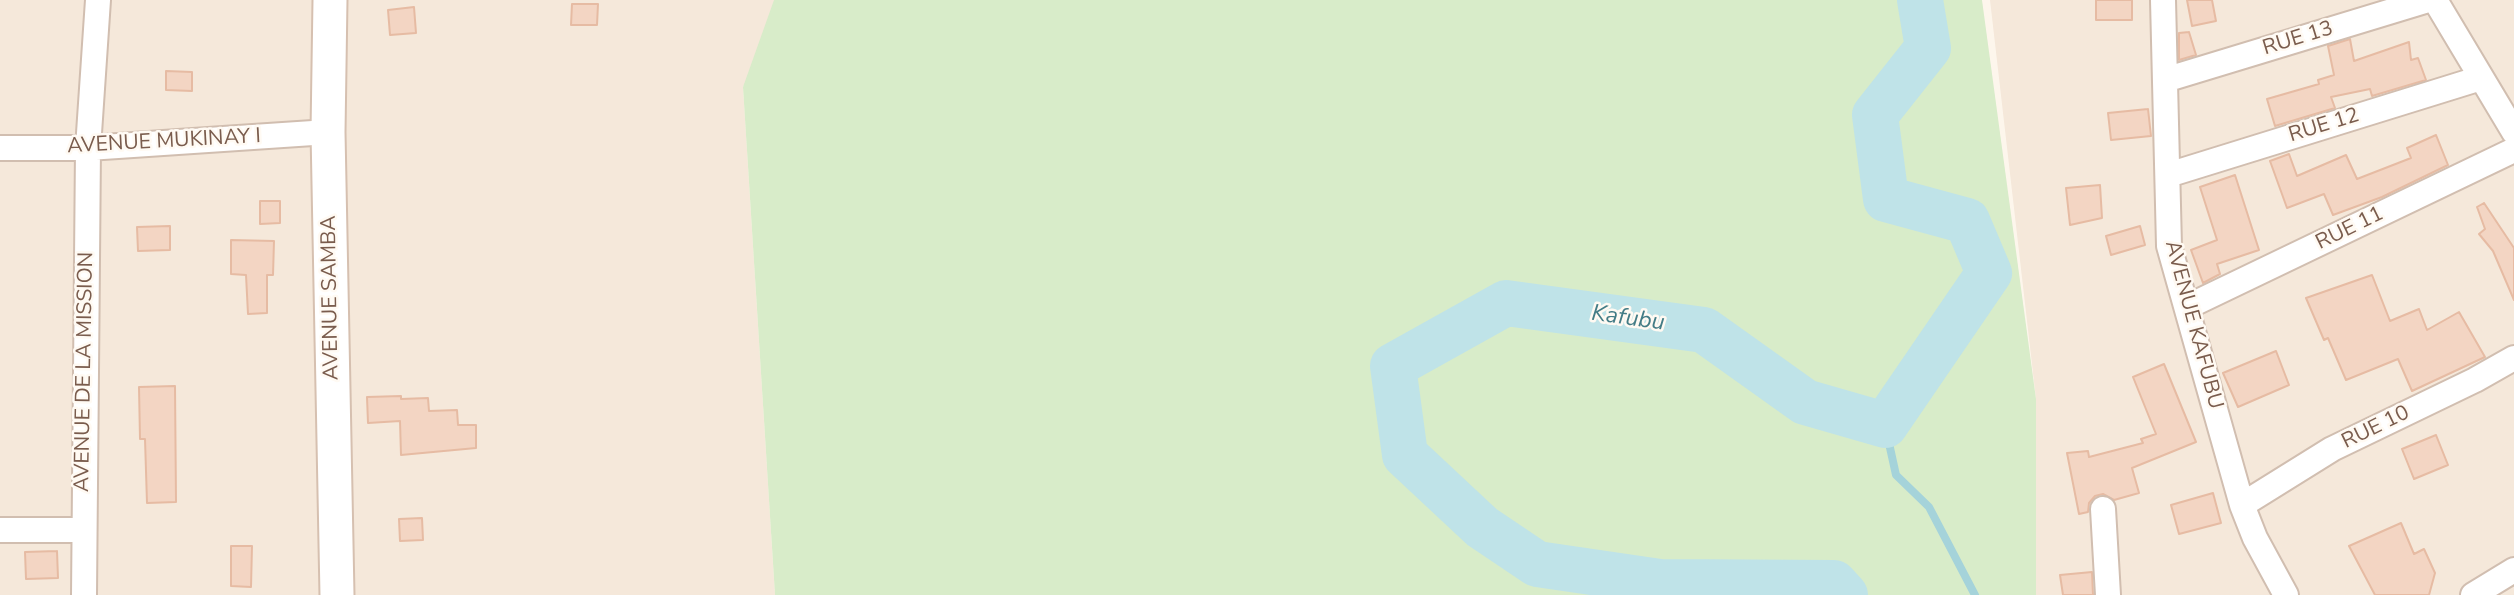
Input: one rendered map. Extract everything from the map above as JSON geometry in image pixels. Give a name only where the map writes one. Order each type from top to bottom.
[{"type":"street","name":"AVENUE DE LA MISSION","points":[[84,595],[88,149],[98,0]]},
{"type":"street","name":"AVENUE SAMBA","points":[[330,0],[328,131],[337,595]]},
{"type":"street","name":"AVENUE KAFUBU","points":[[2163,0],[2168,79],[2166,209],[2169,246],[2242,505],[2255,538],[2286,595]]},
{"type":"street","name":"RUE 13","points":[[2168,79],[2428,0]]},
{"type":"street","points":[[2435,0],[2514,132]]},
{"type":"street","name":"RUE 12","points":[[2168,175],[2481,78]]},
{"type":"street","name":"AVENUE MUKINAY I","points":[[0,148],[88,149],[328,131]]},
{"type":"street","name":"RUE 11","points":[[2187,307],[2514,150]]},
{"type":"street","name":"RUE 10","points":[[2242,505],[2332,449],[2475,380],[2514,358]]},
{"type":"street","points":[[2103,509],[2108,595]]},
{"type":"street","points":[[0,530],[83,530]]},
{"type":"street","points":[[2473,595],[2514,569]]},
{"type":"shaded area","points":[[0,0],[797,0],[743,87],[775,595],[0,595]]},
{"type":"shaded area","points":[[1990,0],[2514,0],[2514,595],[2036,595],[2036,399]]},
{"type":"green space","points":[[774,0],[1982,0],[2036,399],[2036,595],[775,595],[743,87]]},
{"type":"building","points":[[2096,0],[2132,0],[2132,20],[2096,20]]},
{"type":"building","points":[[2187,0],[2212,0],[2216,21],[2192,26]]},
{"type":"building","points":[[572,4],[598,4],[597,25],[571,25]]},
{"type":"building","points":[[414,7],[416,33],[390,35],[388,10]]},
{"type":"building","points":[[2189,32],[2196,55],[2179,60],[2179,33]]},
{"type":"building","points":[[2350,39],[2354,61],[2409,42],[2411,60],[2418,58],[2426,80],[2372,96],[2370,89],[2331,97],[2335,108],[2275,126],[2267,99],[2319,84],[2318,80],[2334,75],[2328,46]]},
{"type":"building","points":[[166,71],[192,72],[192,91],[166,90]]},
{"type":"building","points":[[2148,109],[2151,136],[2111,140],[2108,113]]},
{"type":"building","points":[[2436,135],[2448,165],[2382,197],[2333,215],[2324,194],[2287,208],[2270,161],[2289,154],[2297,176],[2346,155],[2357,179],[2411,158],[2407,148]]},
{"type":"building","points":[[2235,175],[2259,250],[2217,264],[2220,274],[2203,283],[2191,250],[2217,240],[2200,187]]},
{"type":"building","points":[[2100,185],[2102,218],[2070,225],[2066,188]]},
{"type":"building","points":[[260,201],[280,201],[280,223],[260,224]]},
{"type":"building","points":[[2484,203],[2514,248],[2514,300],[2493,251],[2479,234],[2485,229],[2477,207]]},
{"type":"building","points":[[170,226],[170,250],[138,251],[137,227]]},
{"type":"building","points":[[2140,226],[2145,245],[2111,255],[2106,236]]},
{"type":"building","points":[[231,240],[274,241],[273,275],[267,275],[267,313],[248,314],[246,275],[231,274]]},
{"type":"building","points":[[2372,275],[2390,321],[2419,309],[2427,330],[2459,312],[2485,357],[2412,391],[2398,359],[2346,380],[2328,338],[2324,340],[2306,298]]},
{"type":"building","points":[[2276,351],[2289,385],[2238,407],[2223,373]]},
{"type":"building","points":[[2164,364],[2196,442],[2132,468],[2139,493],[2114,500],[2103,494],[2095,496],[2089,503],[2088,512],[2079,514],[2067,453],[2088,451],[2089,457],[2143,443],[2141,439],[2156,434],[2133,377]]},
{"type":"building","points":[[175,386],[176,502],[147,503],[145,439],[140,439],[139,387]]},
{"type":"building","points":[[401,396],[401,399],[428,398],[429,411],[457,410],[458,425],[476,425],[476,448],[401,455],[400,421],[368,423],[367,397]]},
{"type":"building","points":[[2436,435],[2448,465],[2414,479],[2402,449]]},
{"type":"building","points":[[2213,493],[2221,523],[2179,534],[2171,505]]},
{"type":"building","points":[[422,518],[423,540],[400,541],[399,519]]},
{"type":"building","points":[[2401,523],[2414,554],[2424,549],[2435,573],[2429,595],[2375,595],[2349,546]]},
{"type":"building","points":[[231,546],[252,546],[251,587],[231,586]]},
{"type":"building","points":[[57,551],[58,578],[26,579],[25,552]]},
{"type":"building","points":[[2092,572],[2093,595],[2063,595],[2060,575]]},
{"type":"waterway","name":"Kafubu","points":[[1845,595],[1834,583],[1660,582],[1537,564],[1482,527],[1405,455],[1393,366],[1506,303],[1704,330],[1805,402],[1885,425],[1989,273],[1967,221],[1886,199],[1875,115],[1928,48],[1920,0]]},
{"type":"waterway","points":[[1885,425],[1896,475],[1929,507],[1975,595]]}]
